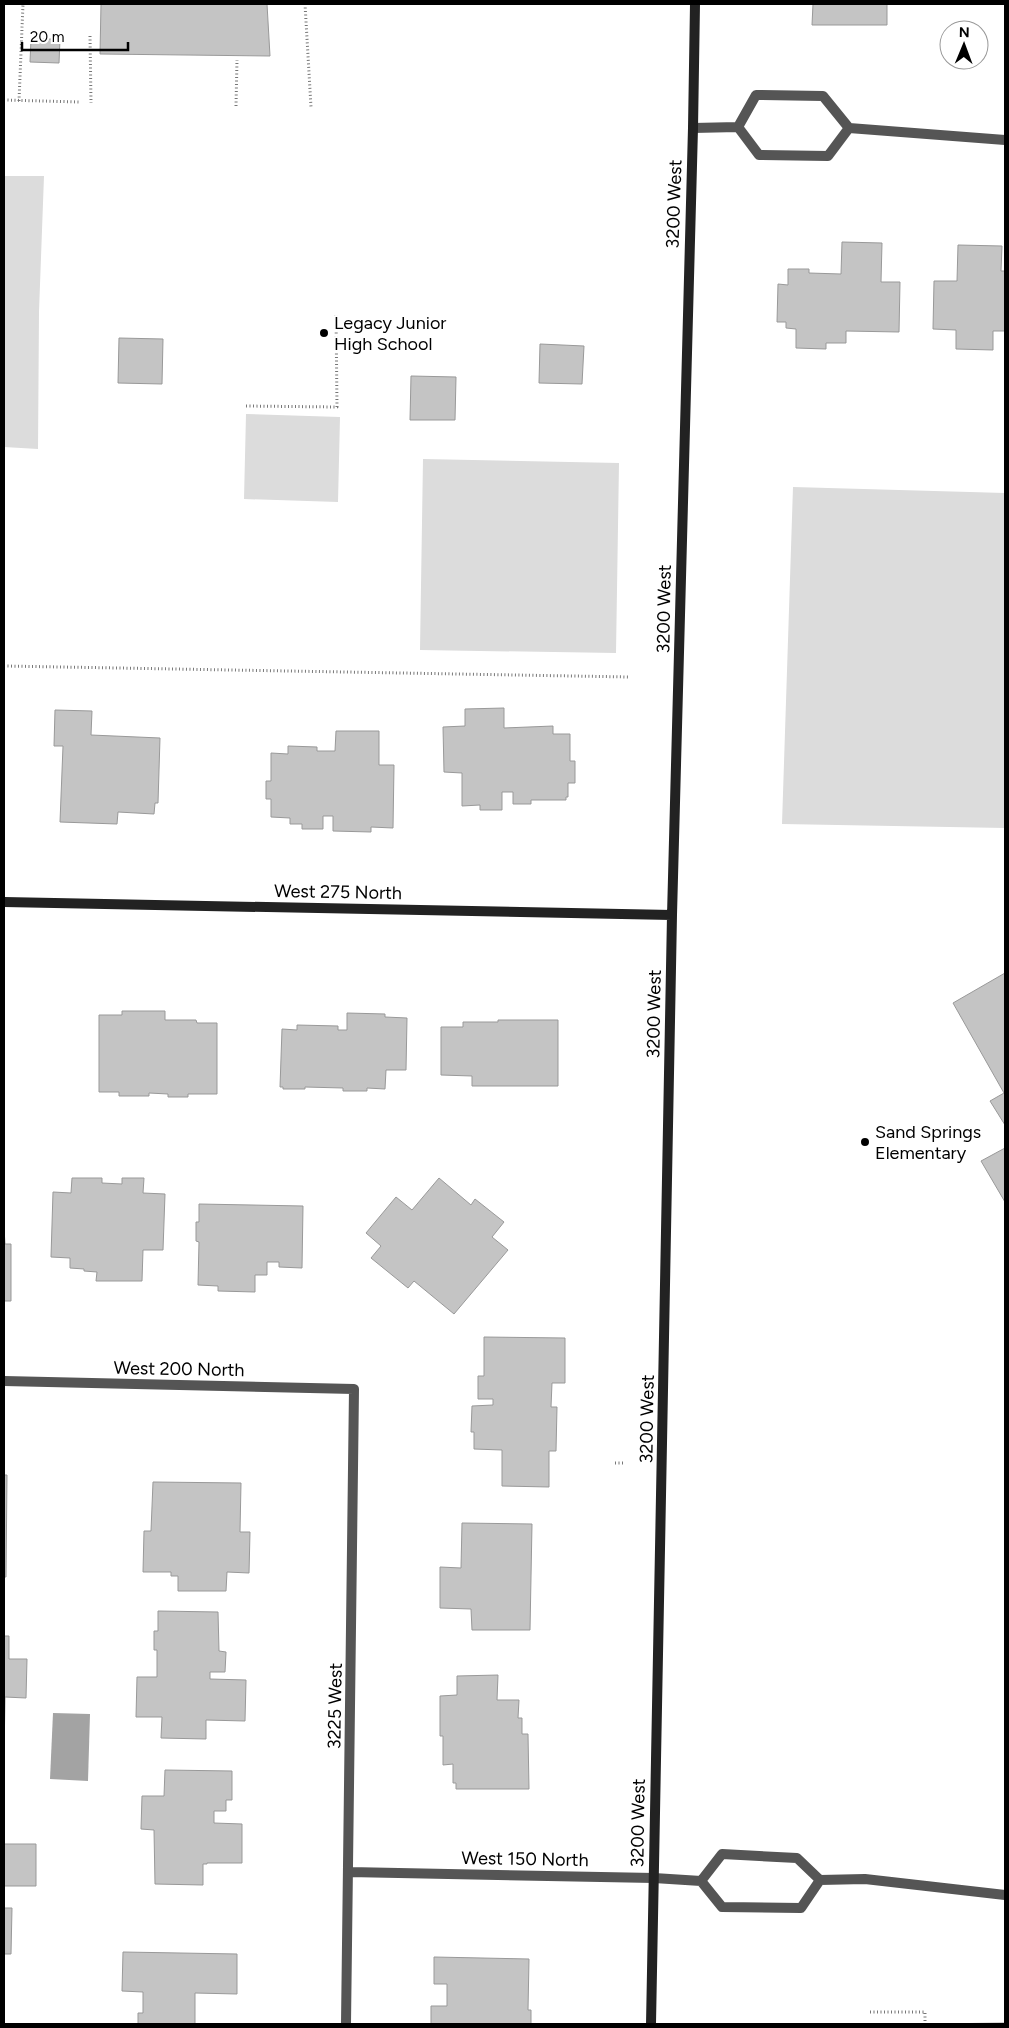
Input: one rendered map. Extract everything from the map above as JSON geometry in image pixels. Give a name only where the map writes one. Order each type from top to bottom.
[{"type":"street","name":"3200 West","points":[[652,2024],[672,915],[693,128],[694,4]]},
{"type":"street","points":[[738,127],[756,95],[823,96],[849,128],[1005,140]]},
{"type":"street","points":[[693,128],[738,127]]},
{"type":"street","points":[[738,127],[759,154],[828,156],[849,128]]},
{"type":"street","name":"West 275 North","points":[[4,902],[672,915]]},
{"type":"street","name":"West 200 North","points":[[4,1381],[354,1389]]},
{"type":"street","name":"3225 West","points":[[346,2024],[354,1389]]},
{"type":"street","points":[[820,1880],[801,1908],[722,1907],[700,1881],[722,1854],[797,1858],[820,1880],[864,1879],[1005,1895]]},
{"type":"street","name":"West 150 North","points":[[349,1872],[654,1878],[700,1881]]},
{"type":"path","points":[[19,101],[23,4]]},
{"type":"path","points":[[305,4],[311,107]]},
{"type":"path","points":[[90,36],[91,103]]},
{"type":"path","points":[[236,106],[237,60]]},
{"type":"path","points":[[4,100],[79,102]]},
{"type":"path","points":[[246,406],[336,407],[336,313]]},
{"type":"path","points":[[4,666],[629,677]]},
{"type":"path","points":[[615,1463],[624,1463]]},
{"type":"path","points":[[870,2012],[925,2012],[925,2024]]},
{"type":"shaded area","points":[[4,176],[44,176],[39,312],[38,449],[4,447]]},
{"type":"shaded area","points":[[246,414],[340,417],[338,502],[244,499]]},
{"type":"shaded area","points":[[423,459],[619,463],[616,653],[420,650]]},
{"type":"shaded area","points":[[793,487],[1005,493],[1005,828],[782,824]]},
{"type":"shaded area","points":[[53,1713],[90,1714],[88,1781],[50,1779]]},
{"type":"building","points":[[101,4],[267,4],[270,56],[100,54]]},
{"type":"building","points":[[813,4],[887,4],[887,25],[812,25]]},
{"type":"building","points":[[31,39],[60,39],[59,63],[30,62]]},
{"type":"building","points":[[842,242],[882,243],[881,282],[900,282],[899,332],[846,331],[846,343],[826,343],[826,349],[796,348],[796,329],[786,328],[786,322],[777,322],[778,284],[788,285],[788,269],[809,269],[809,273],[841,274]]},
{"type":"building","points":[[958,245],[1002,246],[1001,271],[1005,271],[1005,331],[993,331],[993,350],[956,349],[956,330],[933,329],[934,281],[957,281]]},
{"type":"building","points":[[119,338],[163,339],[162,384],[118,383]]},
{"type":"building","points":[[540,344],[584,346],[582,384],[539,383]]},
{"type":"building","points":[[411,376],[456,377],[455,420],[410,420]]},
{"type":"building","points":[[504,708],[504,728],[553,726],[553,734],[570,734],[570,761],[575,761],[575,783],[568,783],[568,797],[566,797],[566,800],[531,800],[531,804],[513,804],[513,792],[502,792],[502,810],[480,810],[480,805],[462,806],[462,773],[444,772],[443,727],[465,726],[465,709]]},
{"type":"building","points":[[55,710],[92,711],[91,735],[160,738],[158,803],[155,803],[154,814],[118,812],[117,824],[60,822],[63,746],[54,746]]},
{"type":"building","points":[[336,731],[379,731],[379,765],[394,765],[393,828],[371,827],[371,832],[333,831],[333,816],[323,816],[323,829],[302,829],[302,824],[290,824],[290,818],[271,817],[271,799],[266,799],[266,781],[271,781],[271,753],[288,754],[288,746],[317,747],[317,751],[335,751]]},
{"type":"building","points":[[1005,973],[1005,1125],[990,1101],[1004,1093],[953,1003]]},
{"type":"building","points":[[122,1011],[165,1011],[165,1020],[196,1020],[197,1023],[217,1023],[217,1094],[188,1094],[188,1097],[168,1097],[168,1094],[149,1093],[149,1096],[119,1096],[119,1092],[99,1092],[99,1015],[122,1015]]},
{"type":"building","points":[[347,1013],[385,1014],[385,1017],[407,1018],[406,1070],[386,1070],[385,1089],[367,1088],[367,1091],[343,1091],[343,1088],[305,1087],[305,1089],[283,1089],[283,1087],[280,1087],[282,1029],[297,1030],[297,1025],[338,1026],[338,1030],[347,1030]]},
{"type":"building","points":[[498,1020],[558,1020],[558,1086],[472,1086],[472,1076],[441,1075],[441,1027],[463,1027],[463,1022],[498,1022]]},
{"type":"building","points":[[1005,1148],[1005,1202],[981,1161]]},
{"type":"building","points":[[72,1178],[102,1178],[102,1183],[122,1184],[122,1178],[144,1178],[143,1193],[165,1194],[163,1250],[143,1250],[142,1281],[96,1281],[97,1272],[70,1268],[70,1258],[51,1257],[53,1192],[71,1193]]},
{"type":"building","points":[[439,1178],[471,1205],[475,1199],[504,1222],[492,1237],[508,1250],[454,1314],[414,1281],[408,1288],[371,1258],[381,1246],[366,1233],[396,1197],[412,1210]]},
{"type":"building","points":[[199,1204],[303,1206],[302,1268],[279,1267],[279,1262],[267,1262],[267,1275],[255,1275],[255,1292],[218,1291],[218,1286],[198,1285],[199,1242],[196,1241],[196,1222],[199,1222]]},
{"type":"building","points":[[4,1229],[5,1244],[11,1244],[11,1301],[4,1301]]},
{"type":"building","points":[[484,1337],[565,1338],[565,1383],[552,1383],[551,1407],[557,1407],[556,1451],[549,1451],[549,1487],[502,1486],[502,1450],[474,1449],[474,1432],[471,1432],[472,1406],[493,1405],[493,1399],[478,1399],[478,1376],[484,1376]]},
{"type":"building","points":[[4,1475],[7,1475],[6,1577],[4,1577]]},
{"type":"building","points":[[153,1482],[241,1483],[240,1532],[250,1532],[249,1573],[227,1572],[226,1591],[178,1591],[178,1576],[171,1576],[171,1572],[143,1572],[144,1531],[151,1531]]},
{"type":"building","points":[[462,1523],[532,1524],[530,1630],[472,1630],[471,1609],[440,1608],[440,1567],[461,1568]]},
{"type":"building","points":[[158,1611],[218,1612],[219,1651],[226,1652],[225,1672],[210,1672],[210,1679],[246,1680],[245,1721],[206,1720],[206,1739],[161,1738],[162,1717],[136,1717],[137,1677],[157,1677],[157,1650],[154,1650],[154,1631],[158,1631]]},
{"type":"building","points":[[4,1636],[9,1636],[9,1659],[27,1659],[26,1698],[5,1697],[4,1755]]},
{"type":"building","points":[[498,1675],[497,1700],[519,1700],[518,1718],[522,1718],[522,1734],[528,1734],[529,1789],[456,1789],[456,1783],[453,1783],[453,1764],[443,1765],[443,1736],[440,1736],[440,1696],[457,1695],[457,1676]]},
{"type":"building","points":[[165,1770],[232,1771],[232,1800],[226,1800],[226,1811],[214,1811],[214,1823],[242,1824],[242,1863],[203,1864],[203,1885],[155,1884],[154,1830],[141,1829],[142,1796],[164,1796]]},
{"type":"building","points":[[4,1844],[36,1844],[36,1886],[4,1886]]},
{"type":"building","points":[[4,1908],[12,1908],[11,1954],[4,1954]]},
{"type":"building","points":[[123,1952],[237,1954],[237,1994],[195,1993],[195,2024],[138,2024],[138,2013],[143,2013],[143,1992],[122,1991]]},
{"type":"building","points":[[434,1957],[529,1959],[528,2010],[531,2010],[531,2024],[431,2024],[431,2006],[447,2006],[447,1984],[434,1984]]},
{"type":"building","points":[[1005,2023],[1005,2024],[934,2024]]},
{"type":"place","name":"Legacy Junior High School","points":[[324,333]]},
{"type":"place","name":"Sand Springs Elementary","points":[[865,1142]]}]
